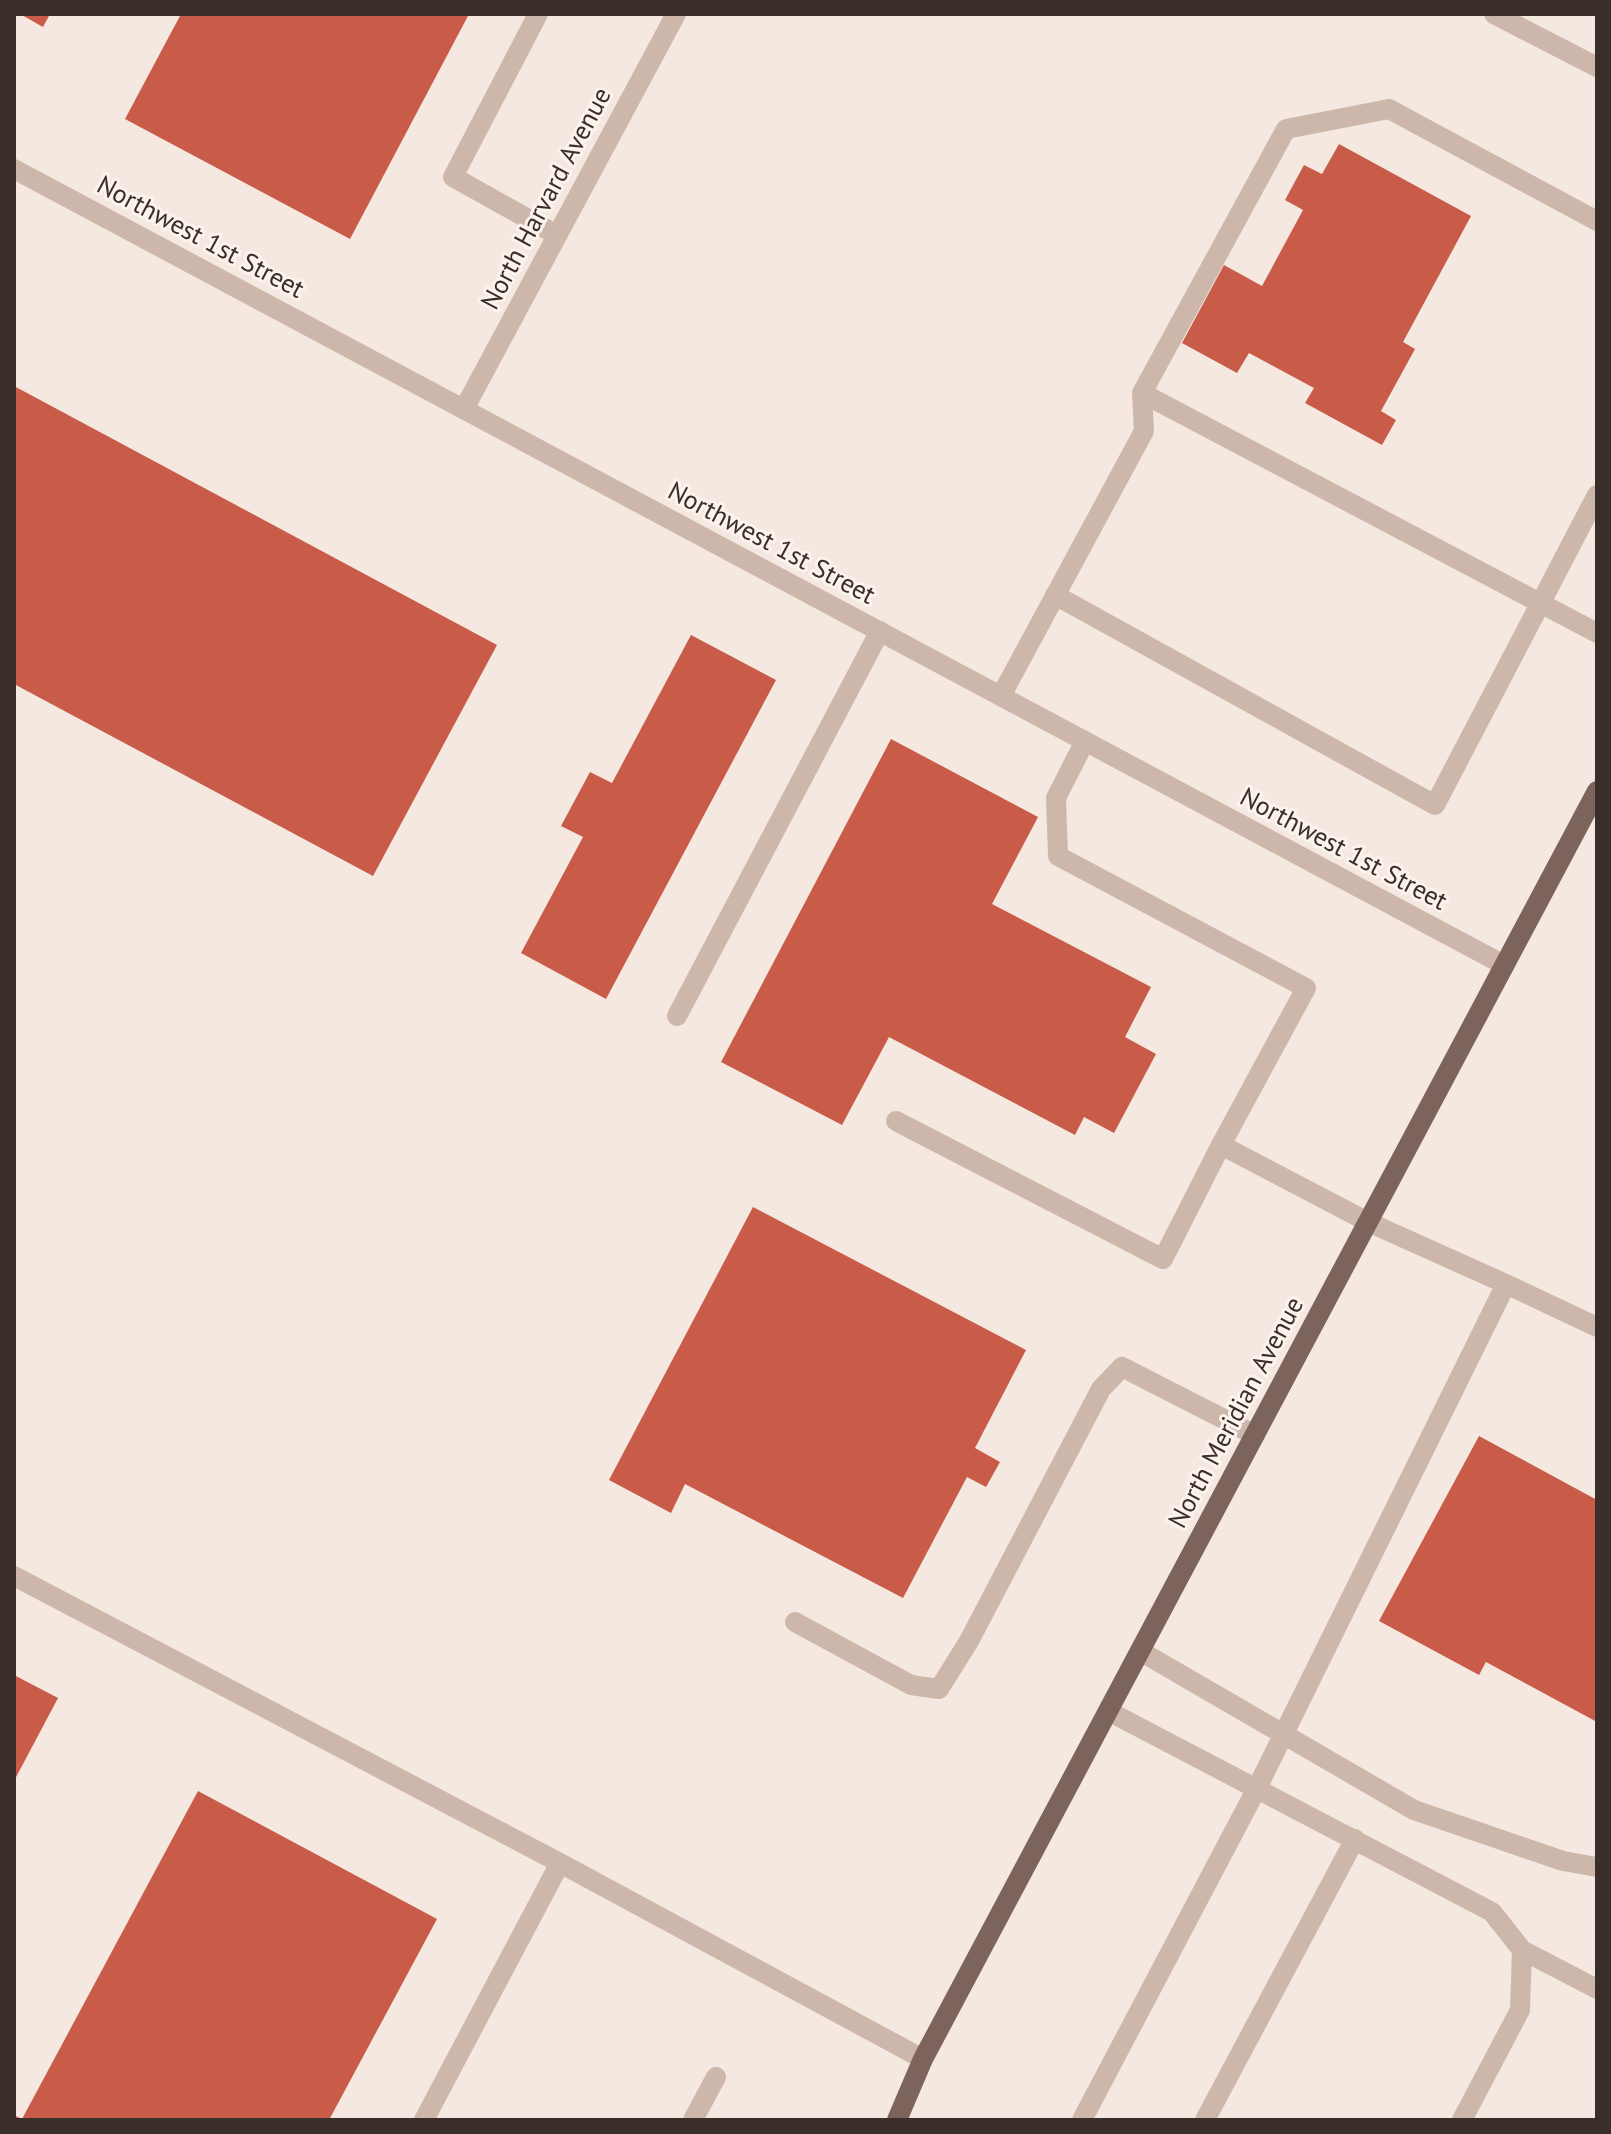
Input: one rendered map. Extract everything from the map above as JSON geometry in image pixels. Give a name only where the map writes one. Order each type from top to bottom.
[{"type":"main road","name":"North Meridian Avenue","points":[[897,2120],[923,2059],[1597,791]]},
{"type":"main road","name":"North Meridian Avenue","points":[[883,2120],[923,2059]]},
{"type":"street","points":[[538,14],[453,177],[557,235]]},
{"type":"street","name":"North Harvard Avenue","points":[[464,409],[676,14]]},
{"type":"street","points":[[1494,14],[1597,67]]},
{"type":"street","points":[[1001,696],[1144,431],[1142,393],[1286,129],[1389,109],[1597,221]]},
{"type":"street","name":"Northwest 1st Street","points":[[14,169],[1504,965]]},
{"type":"street","points":[[1142,393],[1597,633]]},
{"type":"street","points":[[1055,595],[1435,805],[1597,495]]},
{"type":"street","points":[[677,1016],[880,631]]},
{"type":"street","points":[[896,1121],[1163,1259],[1306,988],[1058,856],[1056,798],[1085,741]]},
{"type":"street","points":[[1221,1145],[1368,1222],[1597,1327]]},
{"type":"street","points":[[1082,2120],[1257,1788],[1506,1284]]},
{"type":"street","points":[[795,1622],[911,1685],[939,1689],[969,1641],[1101,1389],[1122,1367],[1255,1435]]},
{"type":"street","points":[[14,1576],[560,1863],[923,2059]]},
{"type":"street","points":[[1140,1651],[1414,1810],[1563,1861],[1597,1867]]},
{"type":"street","points":[[1108,1711],[1492,1912],[1522,1950],[1597,1989]]},
{"type":"street","points":[[1205,2120],[1355,1839]]},
{"type":"street","points":[[424,2120],[560,1863]]},
{"type":"street","points":[[1462,2120],[1520,2010],[1522,1950]]},
{"type":"street","points":[[693,2120],[716,2077]]},
{"type":"building","points":[[20,14],[50,14],[43,27]]},
{"type":"building","points":[[181,14],[469,14],[350,239],[125,119]]},
{"type":"building","points":[[1339,144],[1471,216],[1403,342],[1415,349],[1381,411],[1396,420],[1382,445],[1305,403],[1314,388],[1249,353],[1237,373],[1182,343],[1224,265],[1262,286],[1303,210],[1285,200],[1304,165],[1322,174]]},
{"type":"building","points":[[14,386],[497,645],[373,876],[14,684]]},
{"type":"building","points":[[691,635],[776,680],[606,999],[521,953],[583,837],[561,826],[590,772],[612,783]]},
{"type":"building","points":[[891,739],[1038,817],[992,904],[1151,987],[1125,1037],[1156,1054],[1114,1133],[1084,1117],[1075,1135],[889,1037],[842,1125],[721,1062]]},
{"type":"building","points":[[753,1207],[1026,1350],[975,1448],[1000,1462],[986,1487],[967,1477],[903,1598],[685,1484],[671,1513],[609,1480]]},
{"type":"building","points":[[1479,1436],[1597,1500],[1597,1722],[1486,1662],[1479,1675],[1379,1621]]},
{"type":"building","points":[[14,1675],[58,1698],[14,1781]]},
{"type":"building","points":[[198,1791],[437,1919],[329,2120],[14,2120],[14,2115],[22,2119]]}]
